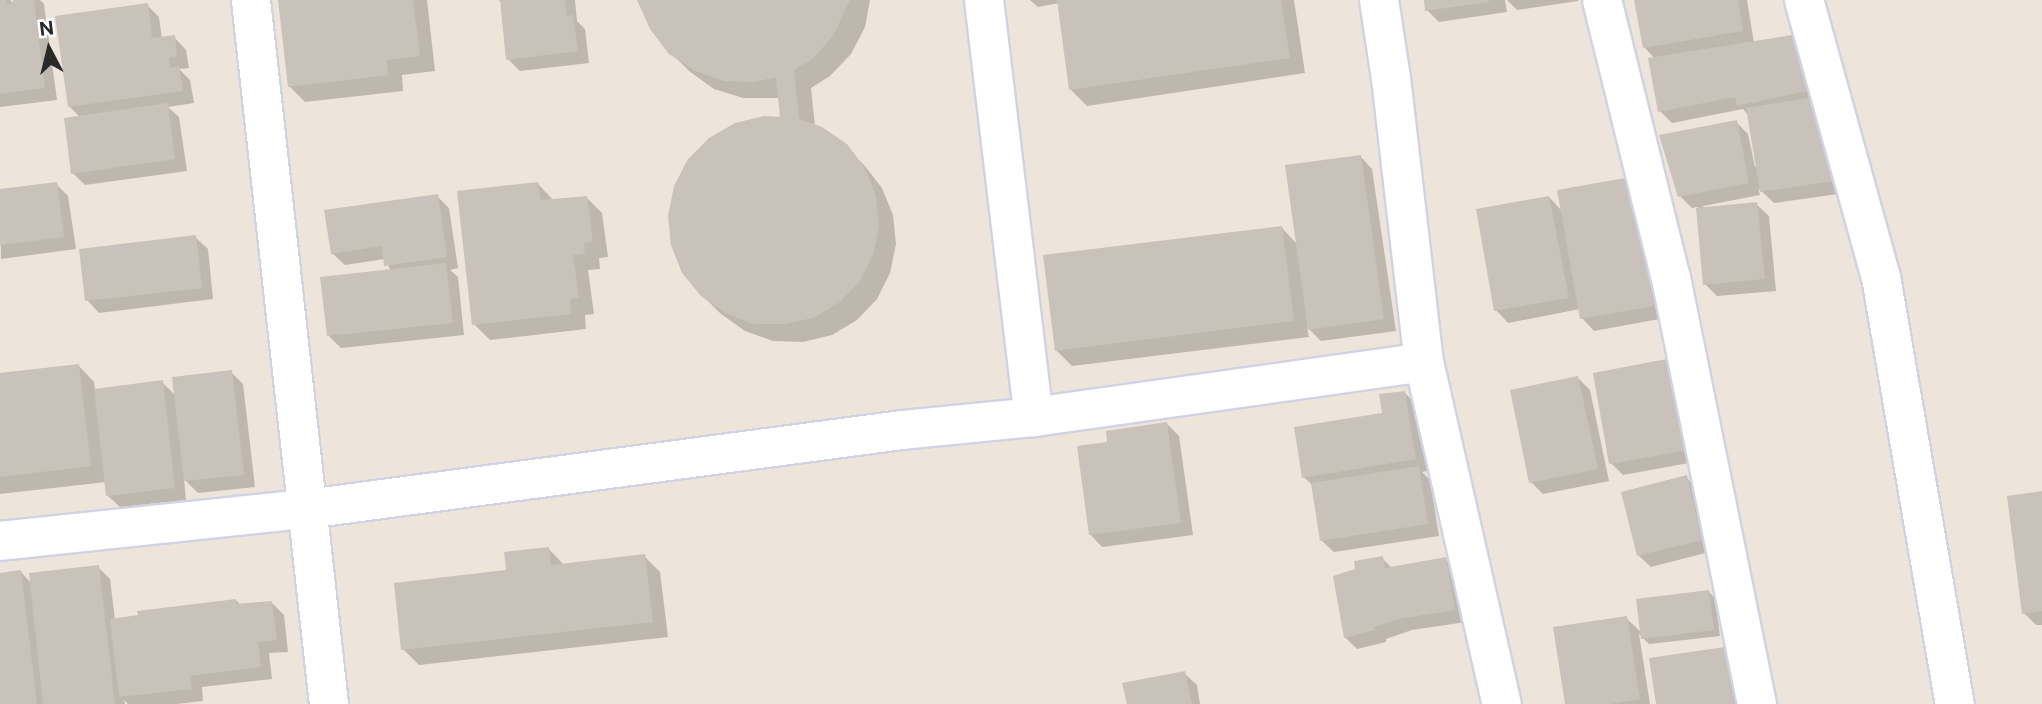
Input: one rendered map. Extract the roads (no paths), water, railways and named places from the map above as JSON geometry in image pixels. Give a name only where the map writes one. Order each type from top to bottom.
[{"type":"street","points":[[251,0],[328,704]]},
{"type":"street","points":[[984,0],[1034,417]]},
{"type":"street","points":[[1379,0],[1391,78],[1424,362],[1503,704]]},
{"type":"street","points":[[1602,0],[1671,278],[1757,704]]},
{"type":"street","points":[[1804,0],[1881,277],[1955,704]]},
{"type":"street","points":[[0,541],[307,509],[888,432],[1034,417],[1424,362]]}]
